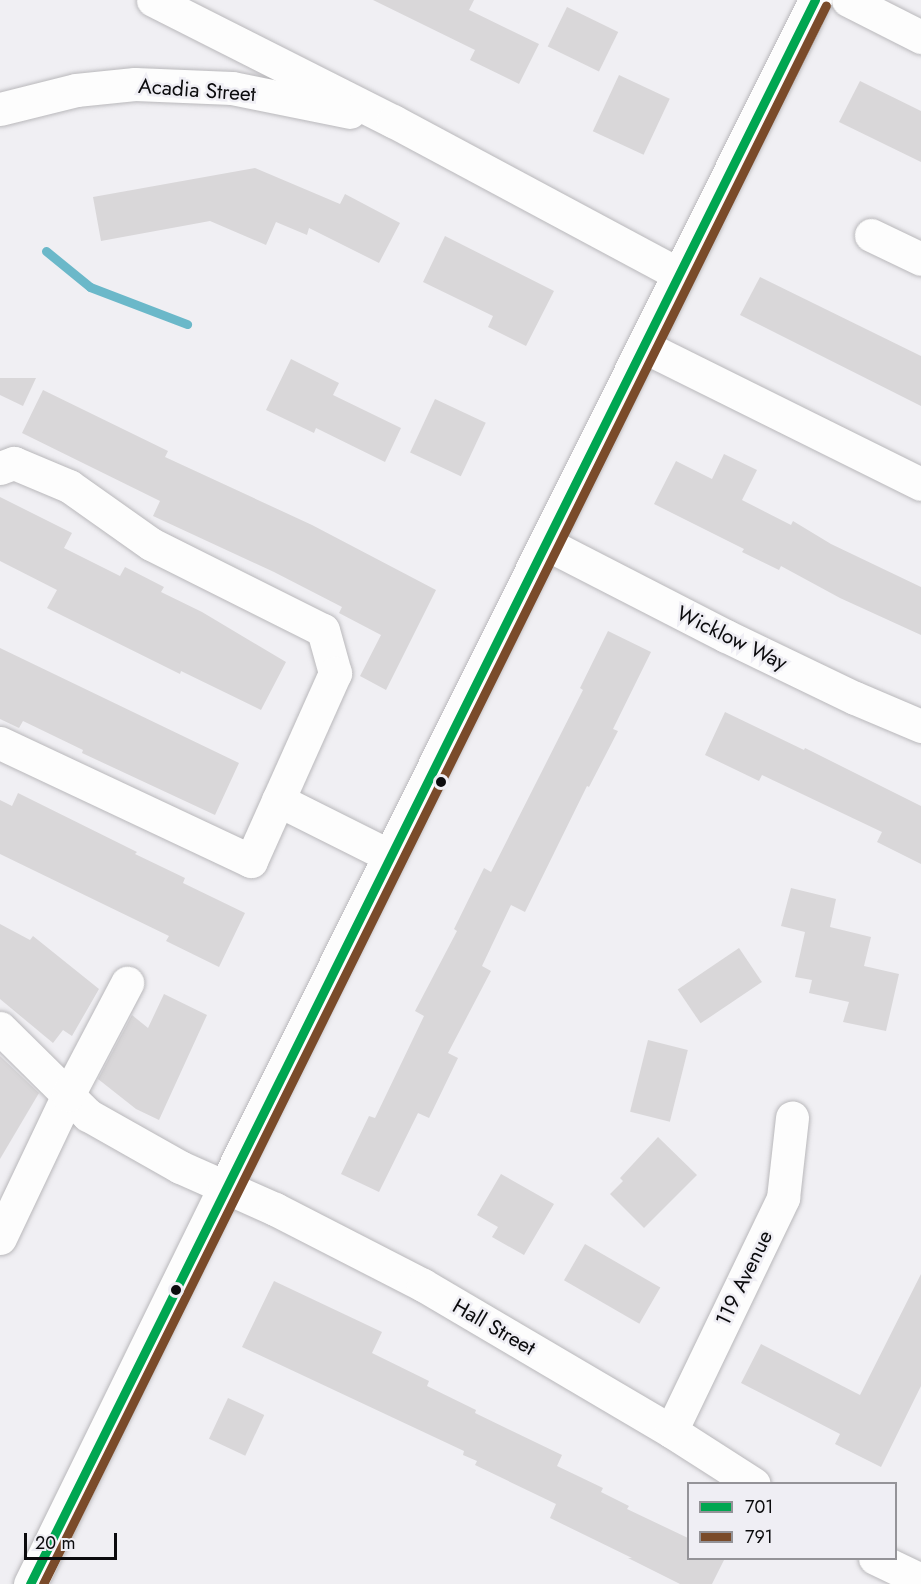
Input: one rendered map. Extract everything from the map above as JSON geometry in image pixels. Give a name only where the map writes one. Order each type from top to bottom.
[{"type":"street","name":"Acadia Street","points":[[153,0],[393,121],[678,274]]},
{"type":"street","points":[[30,1584],[225,1186],[815,0]]},
{"type":"street","points":[[848,0],[921,37]]},
{"type":"street","name":"Acadia Street","points":[[0,109],[76,90],[135,84],[232,88],[393,121]]},
{"type":"street","points":[[871,235],[921,259]]},
{"type":"street","points":[[643,346],[921,484]]},
{"type":"street","points":[[0,468],[15,463],[69,486],[151,543],[323,630],[335,673],[251,861],[0,743]]},
{"type":"street","name":"Wicklow Way","points":[[545,543],[726,636],[855,698],[921,726]]},
{"type":"street","points":[[278,800],[390,856]]},
{"type":"street","points":[[0,1238],[68,1095],[127,983]]},
{"type":"street","name":"Hall Street","points":[[0,1028],[88,1115],[180,1167],[275,1209],[423,1285],[671,1431],[751,1482]]},
{"type":"street","name":"119 Avenue","points":[[671,1431],[783,1198],[792,1118]]},
{"type":"street","points":[[880,1560],[915,1574]]},
{"type":"building","points":[[373,0],[474,0],[469,10],[539,44],[519,84],[470,60],[475,50]]},
{"type":"building","points":[[567,7],[618,32],[599,72],[548,47]]},
{"type":"building","points":[[619,75],[670,99],[644,155],[593,131]]},
{"type":"building","points":[[860,81],[921,111],[921,162],[839,122]]},
{"type":"building","points":[[255,168],[340,204],[345,194],[400,223],[379,263],[309,228],[307,235],[276,222],[266,245],[210,221],[101,241],[93,197]]},
{"type":"building","points":[[445,236],[554,291],[526,346],[488,327],[493,316],[423,282]]},
{"type":"building","points":[[760,277],[921,356],[921,406],[740,315]]},
{"type":"building","points":[[291,359],[339,383],[333,395],[401,428],[385,462],[316,428],[314,433],[266,410]]},
{"type":"building","points":[[0,378],[36,378],[23,406],[0,395]]},
{"type":"building","points":[[43,390],[168,451],[165,457],[312,525],[436,590],[386,690],[360,676],[381,635],[339,613],[342,607],[274,572],[153,516],[160,501],[22,433]]},
{"type":"building","points":[[435,399],[486,423],[461,476],[410,452]]},
{"type":"building","points":[[724,454],[757,470],[742,500],[791,525],[793,521],[831,544],[921,587],[921,635],[840,598],[781,566],[779,570],[742,552],[744,549],[654,504],[676,461],[712,479]]},
{"type":"building","points":[[0,497],[72,533],[64,548],[120,576],[125,567],[164,587],[161,592],[202,612],[286,662],[261,710],[181,671],[180,674],[47,608],[57,590],[0,561]]},
{"type":"building","points":[[608,631],[651,652],[613,729],[618,731],[589,787],[587,786],[525,912],[511,905],[482,966],[491,971],[448,1053],[458,1058],[429,1118],[418,1113],[379,1192],[341,1174],[369,1116],[375,1118],[424,1016],[415,1011],[457,931],[454,929],[484,868],[491,872],[583,690],[580,688]]},
{"type":"building","points":[[0,648],[239,763],[215,815],[82,753],[83,750],[23,721],[19,728],[0,719]]},
{"type":"building","points":[[725,712],[804,750],[805,748],[921,806],[921,864],[877,842],[882,832],[762,775],[759,781],[705,755]]},
{"type":"building","points":[[18,793],[137,852],[135,854],[185,878],[183,883],[245,913],[219,967],[166,941],[169,936],[0,854],[0,800],[12,806]]},
{"type":"building","points":[[791,888],[836,899],[830,927],[871,937],[864,966],[899,974],[886,1031],[843,1022],[849,1002],[809,993],[812,980],[795,977],[805,932],[781,926]]},
{"type":"building","points":[[0,924],[30,940],[33,936],[99,989],[72,1036],[63,1030],[53,1043],[0,999]]},
{"type":"building","points":[[739,948],[762,982],[701,1023],[678,989]]},
{"type":"building","points":[[164,994],[207,1015],[159,1120],[136,1109],[98,1079],[132,1015],[148,1028]]},
{"type":"building","points":[[648,1040],[688,1050],[670,1122],[630,1112]]},
{"type":"building","points":[[0,1056],[39,1093],[0,1159]]},
{"type":"building","points":[[658,1137],[697,1175],[644,1228],[610,1194],[623,1181],[620,1178]]},
{"type":"building","points":[[501,1174],[554,1204],[524,1255],[492,1237],[498,1227],[477,1215]]},
{"type":"building","points":[[585,1244],[660,1288],[639,1324],[564,1280]]},
{"type":"building","points":[[921,1274],[921,1386],[881,1467],[835,1444],[840,1434],[741,1383],[761,1344],[860,1395]]},
{"type":"building","points":[[274,1281],[382,1332],[372,1353],[429,1381],[427,1386],[476,1410],[475,1413],[562,1455],[557,1466],[603,1488],[601,1492],[629,1506],[627,1509],[687,1538],[687,1560],[724,1560],[712,1584],[680,1584],[550,1518],[556,1504],[475,1465],[477,1461],[463,1455],[464,1451],[242,1347]]},
{"type":"building","points":[[228,1398],[264,1415],[245,1456],[209,1439]]},
{"type":"waterway","points":[[46,251],[90,287],[187,324]]},
{"type":"transit line","name":"701","points":[[30,1584],[815,0]]},
{"type":"transit line","name":"791","points":[[43,1584],[826,5]]}]
